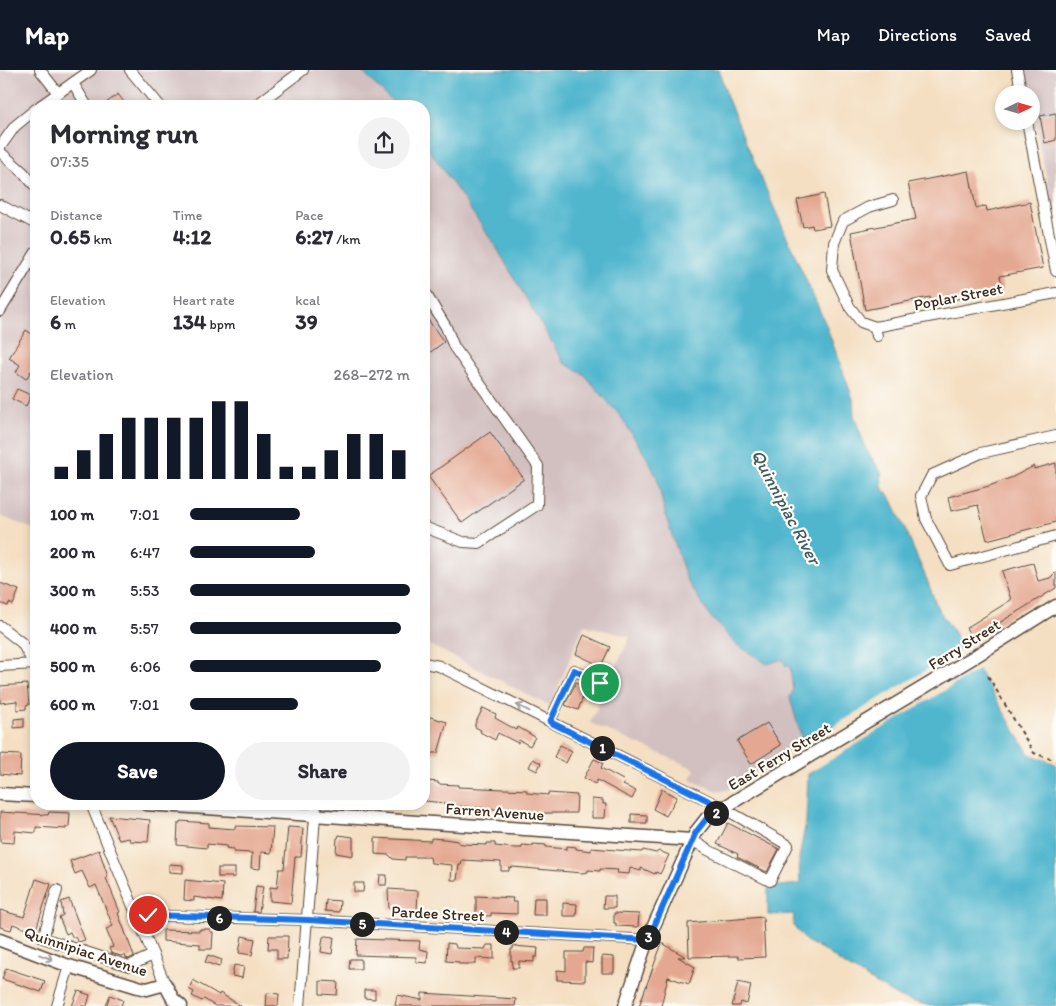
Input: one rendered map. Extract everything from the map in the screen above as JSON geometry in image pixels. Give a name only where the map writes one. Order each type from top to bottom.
[{"type":"main road","name":"Ferry Street","points":[[890,709],[1056,606]]},
{"type":"main road","name":"East Ferry Street","points":[[625,1006],[636,968],[692,840],[701,824],[723,808],[890,709]]},
{"type":"main road","points":[[0,794],[30,796]]},
{"type":"main road","name":"Farren Avenue","points":[[315,810],[692,840]]},
{"type":"main road","name":"Quinnipiac Avenue","points":[[1,944],[147,989],[165,984],[177,1005]]},
{"type":"street","points":[[40,70],[58,93]]},
{"type":"street","points":[[48,100],[91,70]]},
{"type":"street","points":[[130,70],[155,100]]},
{"type":"street","points":[[263,100],[303,70]]},
{"type":"street","points":[[1017,70],[1020,85]]},
{"type":"street","points":[[72,83],[83,100]]},
{"type":"street","points":[[0,147],[15,126],[30,114]]},
{"type":"street","points":[[1029,130],[1056,271]]},
{"type":"street","points":[[0,152],[30,180]]},
{"type":"street","name":"Poplar Street","points":[[893,200],[869,207],[843,221],[834,244],[832,270],[849,306],[861,322],[876,331],[1056,293]]},
{"type":"street","points":[[0,205],[30,221]]},
{"type":"street","points":[[0,311],[30,262]]},
{"type":"street","points":[[430,301],[446,327],[454,347],[538,466],[538,486],[537,506],[479,542],[463,542],[430,530]]},
{"type":"street","points":[[1056,436],[981,453],[932,475],[921,496],[926,519],[950,564],[1056,536]]},
{"type":"street","points":[[0,626],[22,643],[30,656]]},
{"type":"street","points":[[430,664],[439,666],[723,808],[788,845],[770,881],[692,840]]},
{"type":"street","points":[[0,666],[30,665]]},
{"type":"street","points":[[550,722],[574,670],[600,683]]},
{"type":"street","points":[[93,810],[165,984]]},
{"type":"street","points":[[300,1006],[315,810]]},
{"type":"street","points":[[57,890],[43,938],[129,966],[153,955]]},
{"type":"street","name":"Pardee Street","points":[[137,915],[308,920],[648,940]]},
{"type":"street","points":[[57,1006],[69,966]]},
{"type":"path","points":[[988,676],[1034,753],[1056,761]]},
{"type":"shaded area","points":[[0,70],[359,70],[391,100],[30,100],[30,528],[0,516]]},
{"type":"shaded area","points":[[1025,70],[1056,70],[1056,224],[1037,130],[1040,130],[1040,85],[1028,85]]},
{"type":"shaded area","points":[[430,151],[495,245],[564,363],[584,374],[621,417],[649,461],[657,478],[676,549],[687,580],[710,616],[783,659],[790,666],[793,691],[790,698],[803,742],[729,789],[723,791],[715,790],[690,779],[695,769],[590,723],[630,637],[584,625],[550,706],[431,646]]},
{"type":"water","name":"Quinnipiac River","points":[[360,70],[719,70],[727,97],[826,325],[853,399],[854,416],[866,449],[881,472],[882,487],[892,500],[937,607],[978,669],[1029,754],[1056,764],[1056,1006],[931,1006],[900,998],[840,962],[824,950],[806,941],[793,925],[794,914],[768,915],[768,887],[800,884],[799,858],[806,822],[808,774],[816,770],[816,764],[803,742],[790,698],[793,691],[790,666],[786,666],[783,659],[767,664],[736,644],[710,616],[687,580],[666,517],[657,478],[649,461],[621,417],[584,374],[564,363],[495,245],[430,151],[430,100],[391,100]]},
{"type":"pier","points":[[966,646],[981,668],[814,770],[814,765],[803,745]]},
{"type":"building","points":[[118,94],[122,100],[110,100]]},
{"type":"building","points":[[1056,113],[1056,140],[1045,143],[1040,116]]},
{"type":"building","points":[[969,171],[976,208],[986,206],[987,211],[1030,202],[1043,268],[1000,276],[1003,290],[931,304],[930,297],[865,310],[851,232],[916,219],[908,183]]},
{"type":"building","points":[[824,194],[830,226],[813,229],[812,225],[803,227],[797,200]]},
{"type":"building","points":[[430,322],[444,342],[430,352]]},
{"type":"building","points":[[26,330],[30,333],[30,373],[26,379],[16,372],[20,365],[9,358]]},
{"type":"building","points":[[17,389],[30,395],[26,406],[12,399]]},
{"type":"building","points":[[490,432],[524,479],[462,523],[430,479],[430,475]]},
{"type":"building","points":[[1056,463],[1056,522],[987,540],[978,505],[951,511],[948,497],[989,486],[1013,477],[1034,466],[1034,469]]},
{"type":"building","points":[[1033,563],[1038,581],[1050,578],[1056,572],[1056,588],[973,639],[966,628],[1011,600],[1002,571]]},
{"type":"building","points":[[0,583],[19,590],[13,605],[9,603],[8,606],[0,603]]},
{"type":"building","points":[[584,635],[610,647],[601,666],[576,654]]},
{"type":"building","points":[[576,682],[587,687],[578,710],[565,705]]},
{"type":"building","points":[[27,684],[29,705],[26,706],[26,709],[17,710],[17,701],[0,703],[0,686]]},
{"type":"building","points":[[483,708],[496,714],[495,718],[517,730],[518,727],[535,737],[530,746],[519,740],[518,743],[498,733],[495,740],[480,732],[481,730],[475,727],[475,724]]},
{"type":"building","points":[[430,717],[447,722],[438,753],[430,753]]},
{"type":"building","points":[[24,718],[24,727],[14,728],[14,719]]},
{"type":"building","points":[[767,723],[781,745],[751,764],[737,741]]},
{"type":"building","points":[[560,745],[572,751],[566,763],[554,757]]},
{"type":"building","points":[[0,754],[21,755],[20,776],[0,774]]},
{"type":"building","points":[[533,759],[541,763],[537,771],[529,767]]},
{"type":"building","points":[[594,759],[603,763],[601,768],[623,780],[625,782],[623,785],[636,791],[632,799],[597,780],[595,784],[584,778]]},
{"type":"building","points":[[430,781],[438,782],[438,784],[458,785],[458,787],[527,790],[527,793],[548,795],[548,793],[577,795],[576,813],[542,813],[444,805],[444,803],[430,802]]},
{"type":"building","points":[[662,789],[677,797],[666,816],[653,809]]},
{"type":"building","points":[[592,799],[603,800],[603,804],[606,804],[605,818],[592,818]]},
{"type":"building","points":[[0,812],[48,815],[49,812],[70,813],[69,827],[66,827],[66,829],[36,827],[36,833],[15,831],[14,843],[0,842]]},
{"type":"building","points":[[631,814],[647,815],[647,823],[631,823]]},
{"type":"building","points":[[109,816],[150,820],[148,842],[130,841],[129,838],[119,840]]},
{"type":"building","points":[[180,821],[209,823],[209,827],[235,829],[235,826],[273,827],[271,853],[261,852],[260,869],[251,868],[252,853],[234,852],[234,849],[226,848],[227,846],[207,844],[207,848],[177,845],[178,823]]},
{"type":"building","points":[[728,823],[779,849],[767,872],[737,857],[738,854],[717,844]]},
{"type":"building","points":[[288,827],[303,828],[301,857],[295,857],[291,903],[270,901],[270,887],[277,888],[279,869],[284,869]]},
{"type":"building","points":[[339,835],[353,837],[353,856],[336,853]]},
{"type":"building","points":[[375,838],[431,841],[431,838],[458,841],[458,843],[463,844],[487,845],[487,843],[495,843],[495,846],[514,848],[522,848],[522,845],[533,846],[533,844],[567,849],[567,846],[576,847],[576,849],[591,851],[591,848],[642,852],[643,850],[656,853],[659,851],[669,855],[660,874],[656,872],[655,874],[641,868],[641,871],[630,868],[629,874],[617,873],[618,870],[600,869],[600,871],[588,870],[588,872],[582,873],[513,867],[509,868],[509,871],[501,871],[501,862],[462,860],[461,865],[459,865],[457,880],[451,880],[452,865],[431,863],[430,857],[405,857],[405,860],[393,859],[389,855],[375,854]]},
{"type":"building","points":[[99,850],[108,877],[106,878],[120,912],[118,913],[134,956],[129,959],[125,955],[121,956],[111,953],[109,948],[113,947],[106,929],[113,926],[96,885],[90,888],[82,871],[75,874],[70,861]]},
{"type":"building","points":[[169,864],[183,865],[183,873],[169,872]]},
{"type":"building","points":[[218,868],[235,868],[235,877],[218,877]]},
{"type":"building","points":[[380,875],[387,875],[386,885],[379,885]]},
{"type":"building","points":[[36,879],[51,884],[35,932],[13,924],[11,930],[0,927],[0,910],[24,917]]},
{"type":"building","points":[[185,880],[223,884],[222,901],[194,897],[194,901],[184,900]]},
{"type":"building","points":[[354,883],[364,883],[363,892],[354,892]]},
{"type":"building","points":[[256,886],[263,887],[259,912],[253,912]]},
{"type":"building","points":[[388,889],[418,891],[417,910],[389,909]]},
{"type":"building","points":[[476,896],[513,898],[512,902],[517,902],[517,914],[491,913],[491,916],[476,915]]},
{"type":"building","points":[[604,896],[615,896],[615,908],[603,908]]},
{"type":"building","points":[[534,898],[546,898],[546,915],[533,915]]},
{"type":"building","points":[[69,899],[85,940],[78,942],[70,932],[66,934],[59,917],[63,915],[61,902]]},
{"type":"building","points":[[326,900],[340,901],[339,912],[325,911]]},
{"type":"building","points":[[563,903],[577,904],[576,916],[563,916]]},
{"type":"building","points":[[614,913],[639,914],[638,927],[616,926],[616,923],[614,923]]},
{"type":"building","points":[[763,917],[765,957],[689,957],[688,923]]},
{"type":"building","points":[[200,929],[210,929],[210,932],[213,932],[212,949],[200,949],[200,944],[163,941],[163,930],[200,931]]},
{"type":"building","points":[[242,936],[255,939],[252,955],[239,953]]},
{"type":"building","points":[[269,936],[288,936],[287,959],[277,959],[277,949],[268,949]]},
{"type":"building","points":[[323,937],[334,937],[332,954],[321,952]]},
{"type":"building","points":[[357,939],[420,941],[419,949],[428,951],[427,963],[416,962],[416,957],[356,955]]},
{"type":"building","points":[[447,943],[455,944],[456,948],[485,949],[487,945],[494,945],[494,959],[476,958],[476,964],[459,964],[459,962],[446,961]]},
{"type":"building","points":[[662,943],[686,957],[678,957],[695,967],[689,984],[668,977],[661,1006],[639,1006]]},
{"type":"building","points":[[513,946],[538,948],[537,957],[534,957],[534,962],[519,961],[519,968],[512,968],[511,949],[513,949]]},
{"type":"building","points":[[584,948],[593,948],[592,963],[585,962],[585,981],[557,980],[557,970],[566,971],[566,952],[583,952]]},
{"type":"building","points":[[208,955],[222,960],[219,967],[205,962]]},
{"type":"building","points":[[602,956],[614,957],[614,973],[602,973]]},
{"type":"building","points":[[350,959],[361,959],[361,969],[349,969]]},
{"type":"building","points":[[234,965],[244,967],[242,978],[232,976]]},
{"type":"building","points":[[6,968],[45,981],[41,992],[2,979]]},
{"type":"building","points":[[193,980],[241,1006],[215,1006],[204,999],[202,1001],[192,996],[194,992],[189,989]]},
{"type":"building","points":[[320,981],[338,982],[337,995],[320,994]]},
{"type":"building","points":[[738,982],[751,985],[747,1004],[741,1002],[740,1006],[732,1006]]},
{"type":"building","points":[[364,990],[375,990],[375,999],[364,998]]},
{"type":"building","points":[[78,991],[90,995],[87,1006],[72,1006]]},
{"type":"building","points":[[267,993],[279,994],[278,1006],[266,1006]]},
{"type":"building","points":[[422,993],[516,999],[515,1006],[395,1006],[397,995],[422,1000]]},
{"type":"building","points":[[110,995],[123,1000],[121,1006],[106,1006]]},
{"type":"route","points":[[148,915],[308,920],[648,940],[696,832],[707,818],[723,808],[550,722],[574,670],[600,683]]}]
